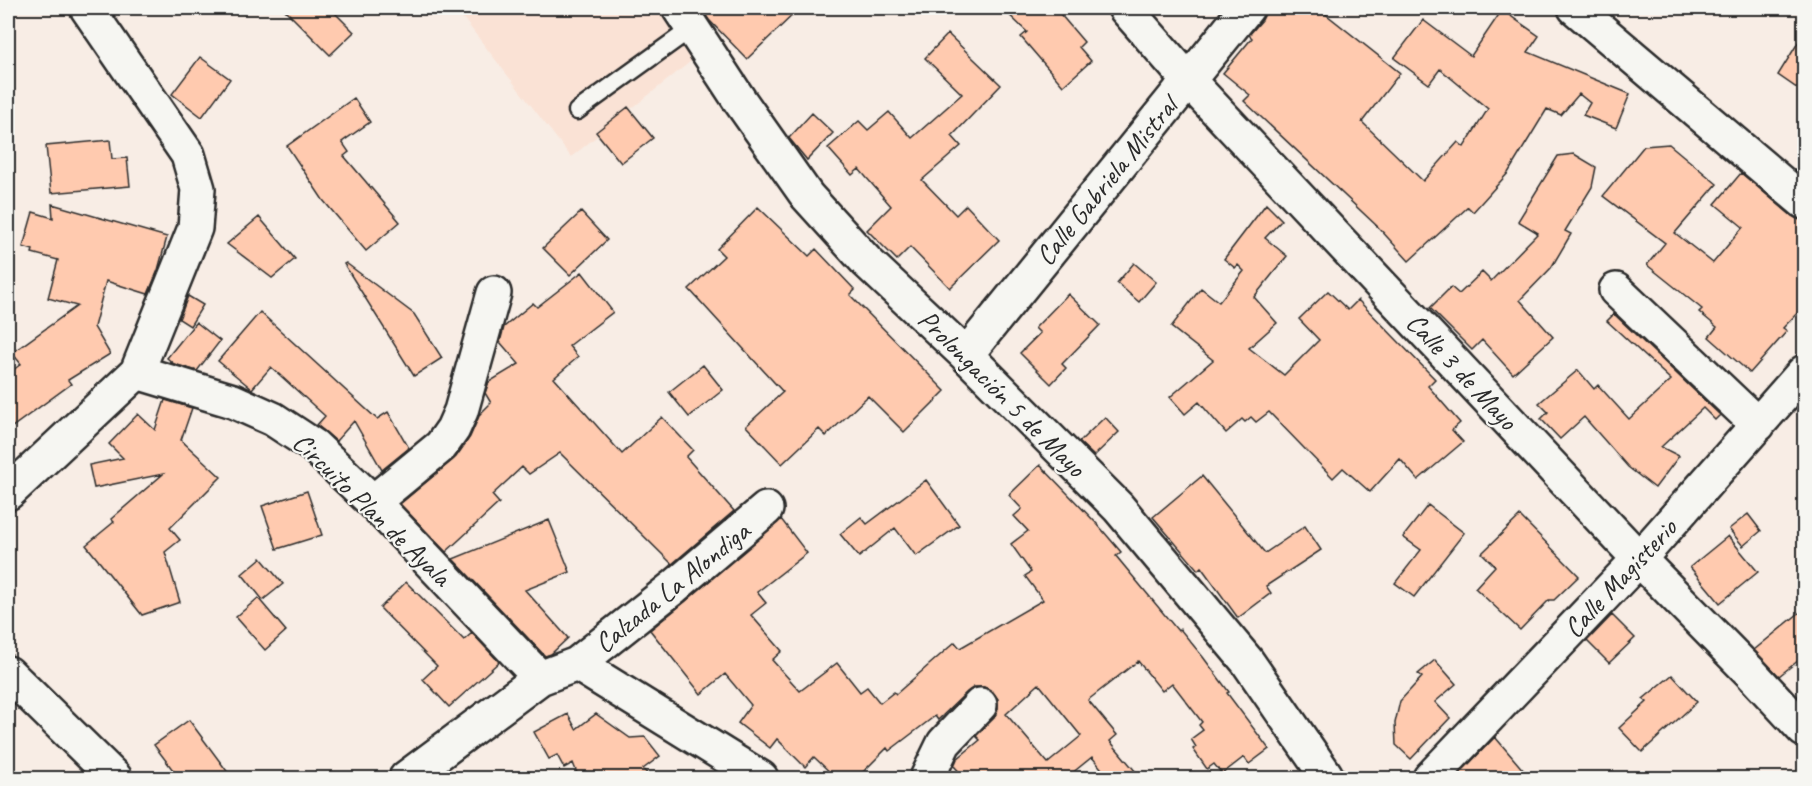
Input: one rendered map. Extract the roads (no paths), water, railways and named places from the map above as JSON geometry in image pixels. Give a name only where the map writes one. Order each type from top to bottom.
[{"type":"street","points":[[8,492],[137,372],[195,228],[198,189],[188,156],[87,8]]},
{"type":"street","name":"Calle 3 de Mayo","points":[[1125,8],[1188,80],[1639,560],[1804,730]]},
{"type":"street","name":"Calle Gabriela Mistral","points":[[966,355],[1247,8]]},
{"type":"street","points":[[1575,8],[1804,202]]},
{"type":"street","name":"Prolongación 5 de Mayo","points":[[686,18],[740,101],[807,196],[867,262],[966,355],[1118,507],[1247,661],[1327,778]]},
{"type":"street","points":[[1616,290],[1758,425]]},
{"type":"street","points":[[373,502],[441,446],[453,429],[461,411],[494,293]]},
{"type":"street","name":"Circuito Plan de Ayala","points":[[137,372],[233,401],[273,418],[314,446],[373,502],[540,678]]},
{"type":"street","name":"Calle Magisterio","points":[[1430,778],[1639,560],[1804,372]]},
{"type":"street","name":"Calzada La Alondiga","points":[[406,778],[540,678],[577,664],[766,509]]},
{"type":"street","points":[[577,664],[761,778]]},
{"type":"street","points":[[8,673],[115,778]]},
{"type":"street","points":[[927,778],[944,743],[980,705]]},
{"type":"lane","points":[[577,111],[686,18]]}]
